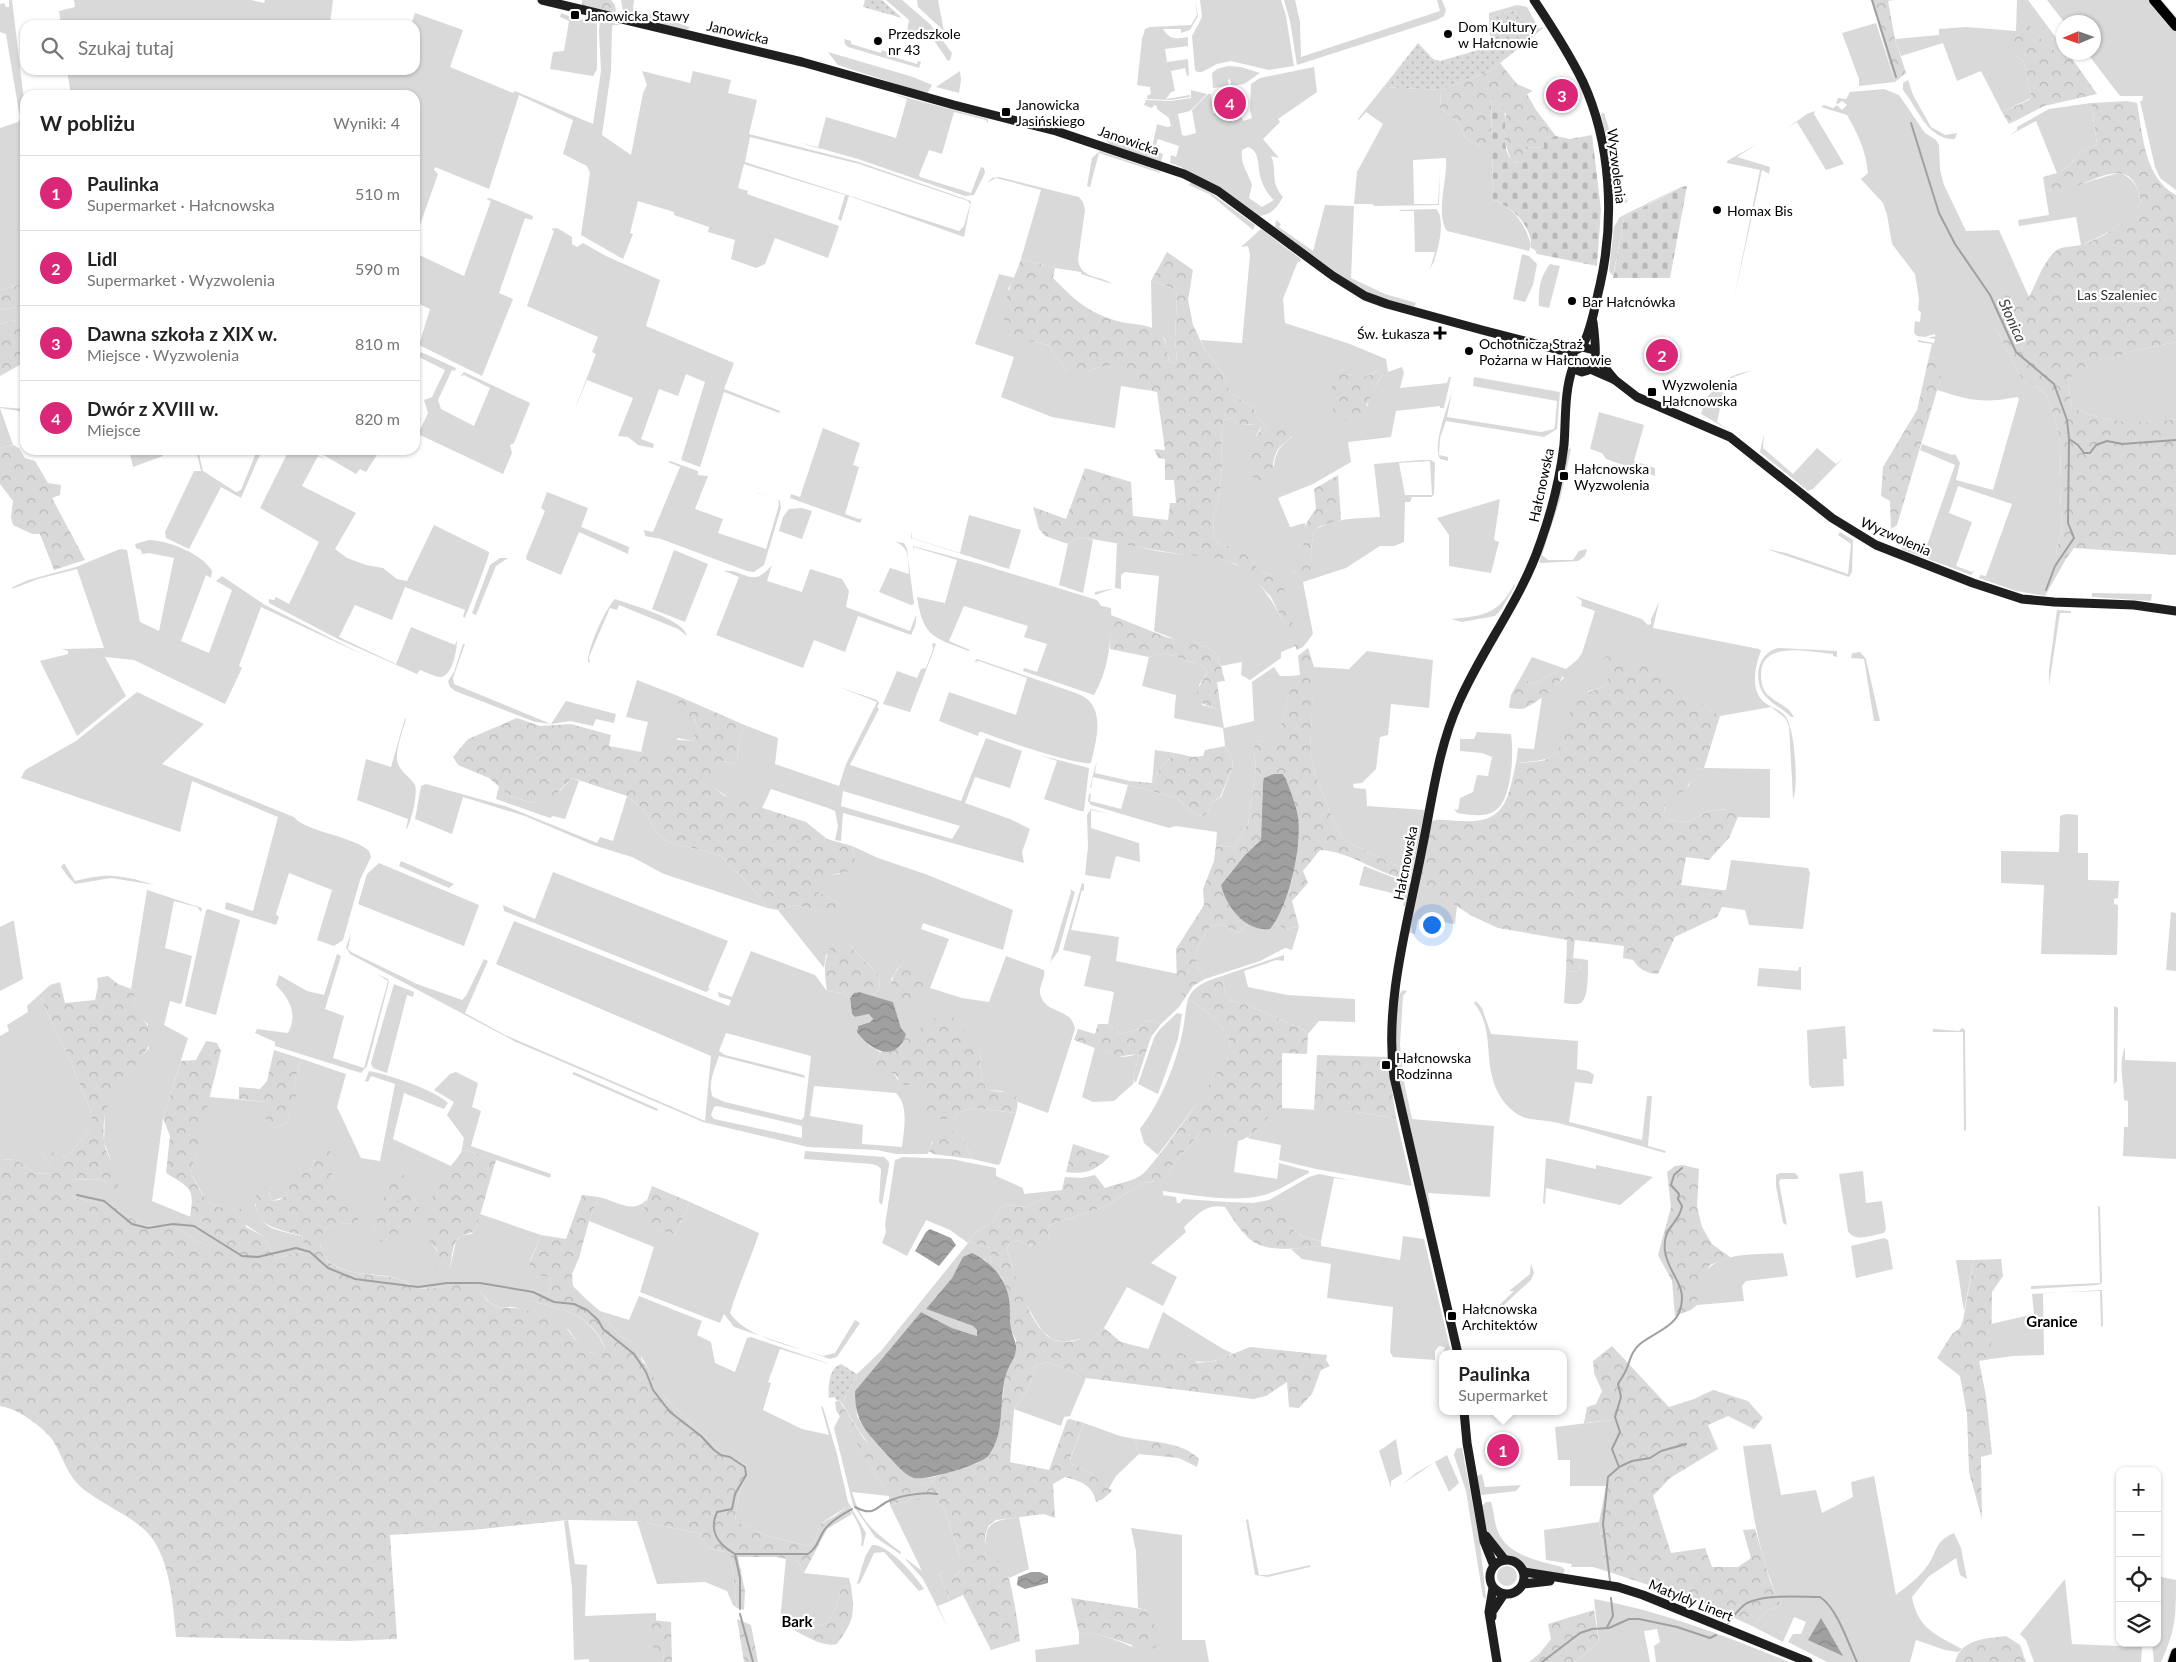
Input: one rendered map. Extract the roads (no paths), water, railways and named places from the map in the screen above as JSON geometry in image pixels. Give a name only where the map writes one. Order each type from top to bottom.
[{"type":"highway","points":[[2154,0],[2176,26]]},
{"type":"highway","points":[[2173,1662],[2176,1653]]},
{"type":"street","name":"Janowicka","points":[[542,0],[818,66],[938,101],[1056,131],[1163,166],[1200,181],[1218,191],[1333,276],[1365,296],[1415,312],[1560,350],[1578,349],[1595,354]]},
{"type":"street","name":"Wyzwolenia","points":[[1534,0],[1563,44],[1584,84],[1602,142],[1608,196],[1608,225],[1603,271],[1592,319],[1572,364],[1586,371],[1615,380]]},
{"type":"street","name":"Wyzwolenia","points":[[1592,319],[1595,354],[1615,380],[1641,400],[1730,437],[1846,528],[1876,545],[2003,593],[2029,600],[2134,605],[2176,612]]},
{"type":"street","points":[[1560,350],[1572,364]]},
{"type":"street","name":"Hałcnowska","points":[[1567,397],[1573,383],[1594,366],[1595,354]]},
{"type":"street","name":"Hałcnowska","points":[[1457,1350],[1394,1077],[1392,1041],[1394,998],[1428,820],[1448,734],[1462,696],[1522,585],[1541,544],[1561,467],[1567,382],[1572,364]]},
{"type":"street","points":[[1464,1415],[1466,1443],[1486,1548],[1494,1566]]},
{"type":"street","points":[[1484,1532],[1496,1552],[1505,1560],[1519,1564],[1524,1572],[1523,1584],[1516,1592],[1504,1594],[1494,1588]]},
{"type":"street","points":[[1497,1662],[1491,1627],[1490,1604],[1494,1588],[1490,1574],[1494,1566],[1505,1560]]},
{"type":"street","name":"Matyldy Linert","points":[[1524,1572],[1618,1587],[1644,1595],[1808,1662]]},
{"type":"street","name":"Matyldy Linert","points":[[1523,1584],[1559,1579]]},
{"type":"street","points":[[1491,1627],[1492,1612],[1504,1594]]},
{"type":"water","points":[[1274,774],[1283,774],[1293,798],[1298,817],[1298,844],[1293,875],[1283,906],[1270,929],[1261,929],[1252,926],[1238,916],[1227,901],[1221,885],[1245,855],[1261,840],[1263,783],[1264,778]]},
{"type":"water","points":[[859,992],[893,1002],[901,1028],[906,1034],[902,1043],[896,1049],[890,1052],[876,1049],[869,1045],[857,1032],[858,1026],[873,1019],[869,1014],[855,1017],[852,1014],[850,998],[854,993]]},
{"type":"water","points":[[930,1229],[951,1238],[956,1245],[939,1266],[915,1251],[926,1232]]},
{"type":"water","points":[[972,1253],[994,1269],[1006,1287],[1009,1298],[1010,1324],[1016,1344],[1014,1356],[1004,1380],[997,1440],[989,1455],[976,1463],[929,1477],[914,1478],[906,1474],[897,1465],[864,1427],[857,1412],[855,1391],[921,1312],[952,1328],[977,1336],[977,1330],[973,1326],[926,1309],[952,1278],[963,1257]]},
{"type":"water","points":[[1031,1572],[1040,1572],[1048,1576],[1048,1583],[1025,1589],[1017,1585],[1018,1577]]},
{"type":"water","points":[[1821,1618],[1843,1656],[1808,1640]]},
{"type":"waterway","name":"Słonica","points":[[1872,0],[1896,77]]},
{"type":"waterway","name":"Słonica","points":[[1911,123],[1939,213],[1955,244],[1990,295],[2016,352],[2054,384],[2067,420],[2069,439],[2078,445],[2084,453],[2090,453],[2096,445],[2107,441],[2122,444],[2176,440]]},
{"type":"waterway","points":[[2046,590],[2055,566],[2074,538],[2068,523],[2069,439]]},
{"type":"waterway","points":[[1610,1581],[1603,1524],[1608,1477],[1619,1467],[1612,1449],[1620,1432],[1615,1417],[1621,1397],[1618,1384],[1637,1347],[1672,1323],[1679,1313],[1682,1304],[1680,1288],[1665,1251],[1666,1236],[1678,1218],[1682,1206],[1678,1199],[1679,1194],[1671,1185],[1674,1175],[1682,1168]]},
{"type":"waterway","points":[[77,1195],[104,1201],[132,1224],[148,1228],[173,1224],[194,1226],[242,1256],[258,1257],[296,1248],[310,1252],[328,1268],[355,1279],[418,1287],[447,1283],[480,1283],[533,1292],[554,1302],[574,1304],[587,1310],[598,1320],[603,1329],[634,1354],[646,1372],[653,1390],[670,1412],[701,1436],[714,1450],[721,1455],[730,1457],[745,1467],[746,1475],[735,1494],[732,1509],[717,1512],[714,1525],[720,1542],[735,1554],[740,1578],[740,1609]]},
{"type":"waterway","points":[[1619,1467],[1632,1461],[1650,1458],[1661,1451],[1686,1444]]},
{"type":"waterway","points":[[855,1507],[872,1511],[896,1498],[920,1494],[937,1494]]},
{"type":"waterway","points":[[735,1554],[808,1554],[814,1549],[828,1525],[852,1509]]},
{"type":"waterway","points":[[1728,1623],[1742,1607],[1754,1600],[1782,1597],[1820,1597],[1837,1617],[1857,1662]]},
{"type":"waterway","points":[[1607,1627],[1613,1616],[1611,1598]]},
{"type":"waterway","points":[[740,1614],[753,1662]]},
{"type":"waterway","points":[[1542,1662],[1580,1633],[1592,1629],[1609,1628],[1629,1619],[1639,1619],[1677,1627],[1710,1638],[1716,1635]]},
{"type":"place","name":"Janowicka Stawy","points":[[575,15]]},
{"type":"place","name":"Dom Kultury w Hałcnowie","points":[[1448,34]]},
{"type":"place","name":"Przedszkole nr 43","points":[[878,41]]},
{"type":"place","name":"Dawna szkoła z XIX w.","points":[[1562,95]]},
{"type":"place","name":"Dwór z XVIII w.","points":[[1230,103]]},
{"type":"place","name":"Janowicka Jasińskiego","points":[[1006,112]]},
{"type":"place","name":"Homax Bis","points":[[1717,210]]},
{"type":"place","name":"Bar Hałcnówka","points":[[1572,301]]},
{"type":"place","name":"Św. Łukasza","points":[[1440,333]]},
{"type":"place","name":"Ochotnicza Straż Pożarna w Hałcnowie","points":[[1469,351]]},
{"type":"place","name":"Lidl","points":[[1662,355]]},
{"type":"place","name":"Wyzwolenia Hałcnowska","points":[[1652,392]]},
{"type":"place","name":"Hałcnowska Wyzwolenia","points":[[1564,476]]},
{"type":"place","name":"Hałcnowska Rodzinna","points":[[1386,1065]]},
{"type":"place","name":"Hałcnowska Architektów","points":[[1452,1316]]},
{"type":"place","name":"Paulinka","points":[[1503,1450]]},
{"type":"district","name":"Granice","points":[[2052,1321]]},
{"type":"district","name":"Bark","points":[[797,1621]]},
{"type":"park label","name":"Las Szaleniec","points":[[2117,294]]}]
